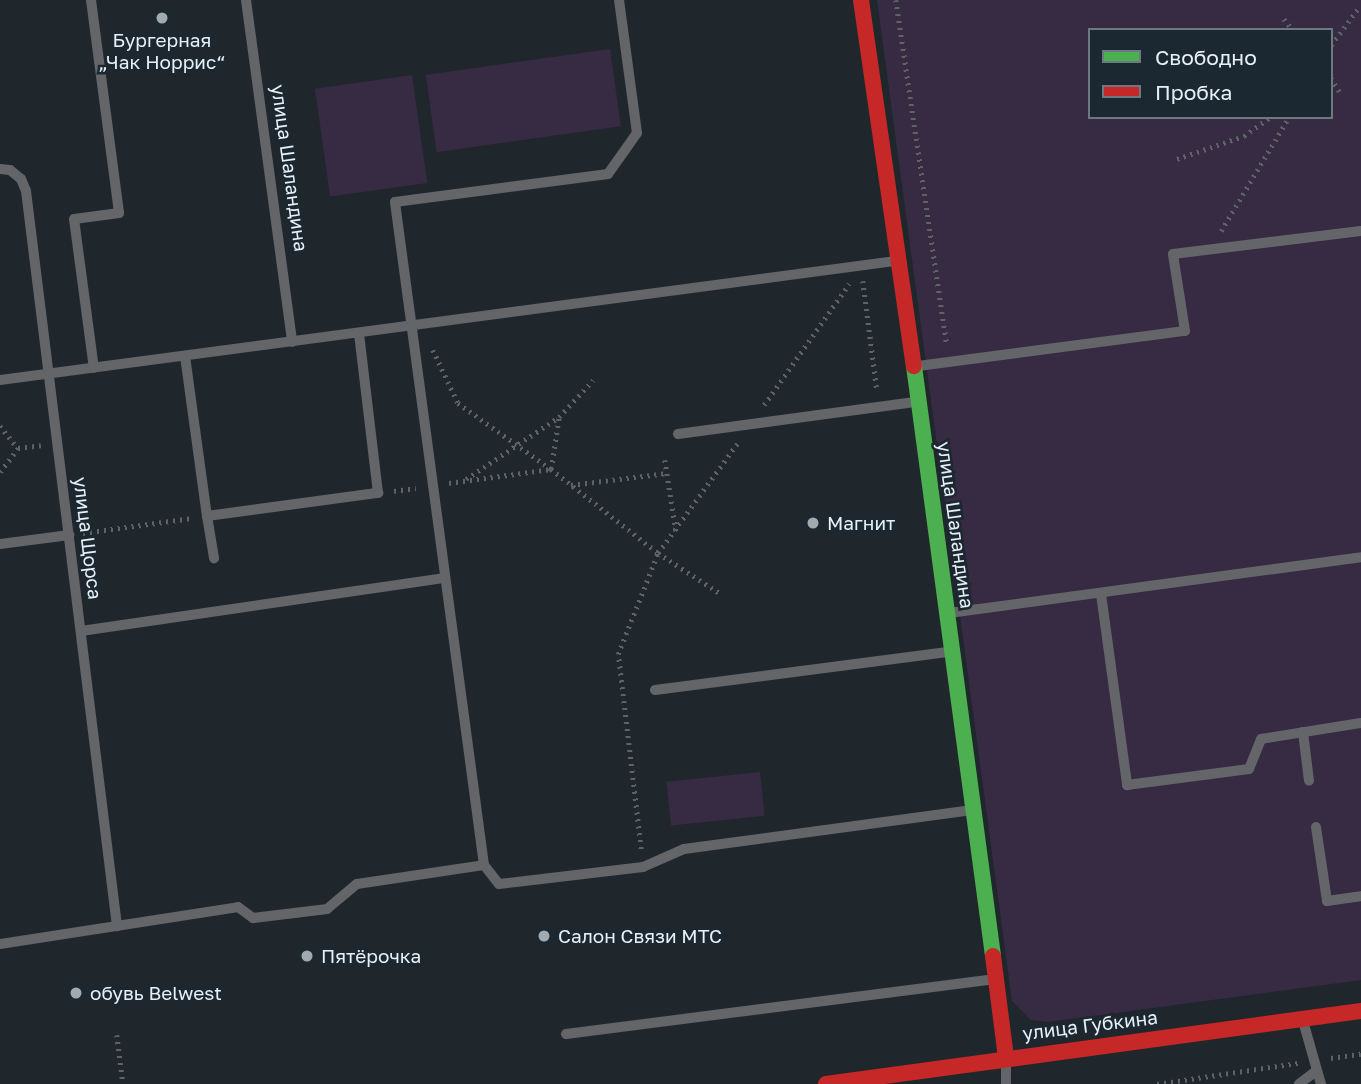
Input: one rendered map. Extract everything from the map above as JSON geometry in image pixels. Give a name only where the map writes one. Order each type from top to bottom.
[{"type":"street","name":"улица Шаландина","points":[[861,0],[914,366],[1006,1057]]},
{"type":"street","name":"улица Губкина","points":[[826,1084],[1006,1057],[1361,1011]]},
{"type":"lane","points":[[91,0],[119,213],[74,219],[94,368]]},
{"type":"lane","name":"улица Шаландина","points":[[246,0],[292,342]]},
{"type":"lane","points":[[619,0],[637,133],[608,174],[394,202],[484,865],[499,884],[643,867],[684,849],[973,810]]},
{"type":"lane","name":"улица Щорса","points":[[0,169],[9,170],[21,179],[26,191],[117,926]]},
{"type":"lane","points":[[914,366],[1185,331],[1173,254],[1361,231]]},
{"type":"lane","points":[[0,380],[899,261]]},
{"type":"lane","points":[[206,516],[378,493],[359,333]]},
{"type":"lane","points":[[185,356],[214,558]]},
{"type":"lane","points":[[678,434],[918,402]]},
{"type":"lane","points":[[0,544],[69,535]]},
{"type":"lane","points":[[946,613],[1361,557]]},
{"type":"lane","points":[[81,631],[445,578]]},
{"type":"lane","points":[[1101,594],[1127,785],[1249,768],[1261,739],[1361,723]]},
{"type":"lane","points":[[655,690],[952,651]]},
{"type":"lane","points":[[1303,732],[1309,781]]},
{"type":"lane","points":[[1316,827],[1327,901],[1361,895]]},
{"type":"lane","points":[[0,944],[238,907],[253,918],[327,909],[358,884],[484,865]]},
{"type":"lane","points":[[566,1034],[995,978]]},
{"type":"lane","points":[[1302,1018],[1321,1084]]},
{"type":"lane","points":[[1006,1057],[1006,1084]]},
{"type":"lane","points":[[1299,1084],[1315,1066]]},
{"type":"lane","points":[[1315,1066],[1331,1084]]},
{"type":"path","points":[[896,0],[950,362]]},
{"type":"path","points":[[1333,42],[1357,10]]},
{"type":"path","points":[[1284,19],[1291,28]]},
{"type":"path","points":[[1333,81],[1341,94]]},
{"type":"path","points":[[1177,159],[1244,136],[1267,119]]},
{"type":"path","points":[[1210,249],[1288,119]]},
{"type":"path","points":[[861,266],[879,407]]},
{"type":"path","points":[[643,867],[618,654],[658,553],[861,266]]},
{"type":"path","points":[[426,324],[427,338],[458,403],[551,469],[658,553],[721,594]]},
{"type":"path","points":[[463,481],[509,453],[516,445],[559,417],[593,380]]},
{"type":"path","points":[[551,469],[559,417]]},
{"type":"path","points":[[0,426],[18,448]]},
{"type":"path","points":[[0,472],[18,448],[41,446]]},
{"type":"path","points":[[665,460],[676,531]]},
{"type":"path","points":[[378,493],[551,469]]},
{"type":"path","points":[[570,485],[667,472]]},
{"type":"path","points":[[69,535],[174,521]]},
{"type":"path","points":[[117,1035],[123,1083]]},
{"type":"path","points":[[1157,1084],[1315,1066],[1361,1054]]},
{"type":"shaded area","points":[[877,0],[1361,0],[1361,980],[1048,1022],[1031,1020],[1012,1001]]},
{"type":"shaded area","points":[[610,49],[621,126],[437,152],[426,75]]},
{"type":"shaded area","points":[[412,75],[427,183],[330,197],[315,89]]},
{"type":"shaded area","points":[[760,772],[765,816],[671,826],[667,782]]},
{"type":"traffic: fast","points":[[914,366],[993,956]]},
{"type":"traffic: jam","points":[[861,0],[914,366]]},
{"type":"traffic: jam","points":[[993,956],[1006,1057]]},
{"type":"traffic: jam","points":[[826,1084],[1361,1011]]},
{"type":"place","name":"Бургерная „Чак Норрис“","points":[[162,18]]},
{"type":"place","name":"Магнит","points":[[813,523]]},
{"type":"place","name":"Салон Связи МТС","points":[[544,936]]},
{"type":"place","name":"Пятёрочка","points":[[307,956]]},
{"type":"place","name":"обувь Belwest","points":[[76,993]]}]
